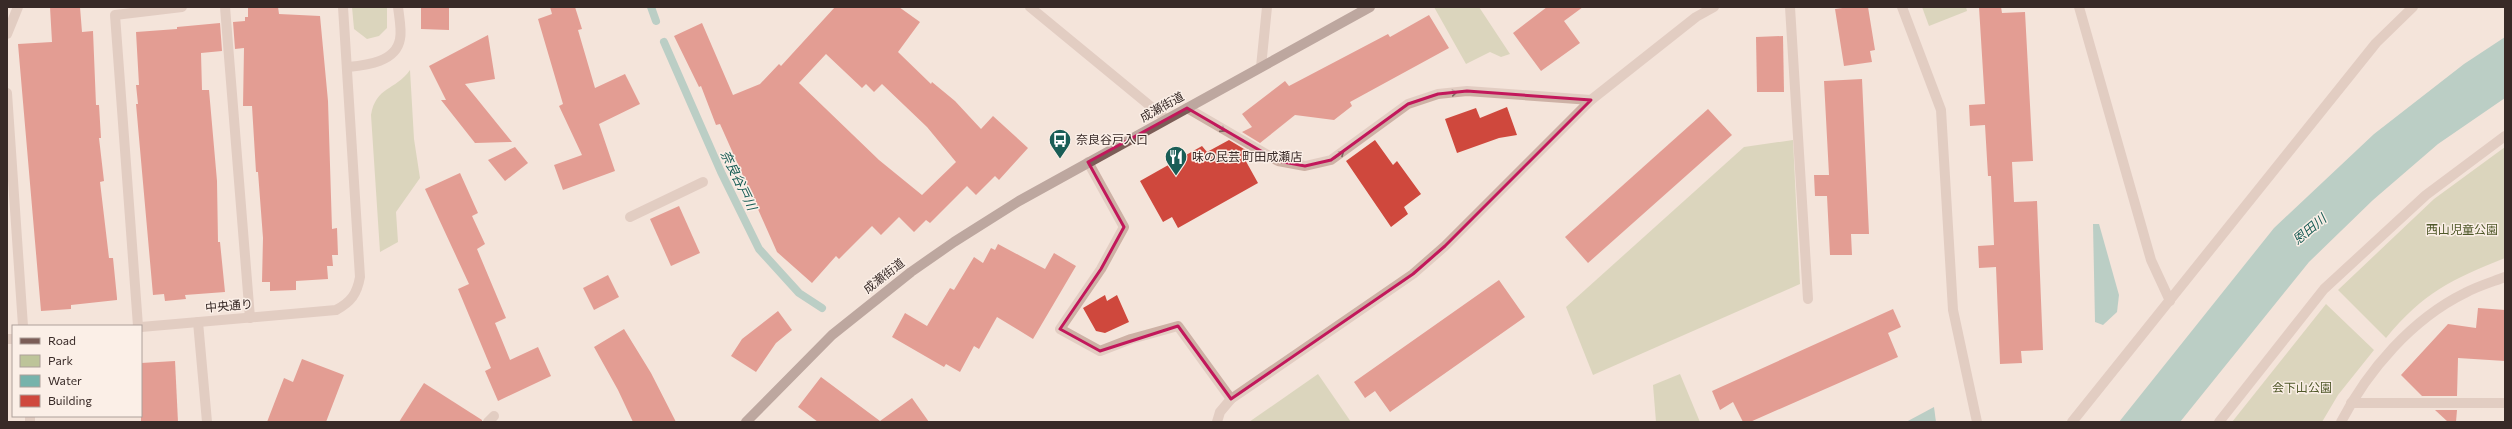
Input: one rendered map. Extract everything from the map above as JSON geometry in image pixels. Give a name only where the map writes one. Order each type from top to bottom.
[{"type":"main road","name":"成瀬街道","points":[[746,422],[832,335],[852,317],[954,242],[1019,201],[1088,162],[1370,7]]},
{"type":"street","points":[[7,34],[18,7]]},
{"type":"street","points":[[138,325],[115,15],[182,7]]},
{"type":"street","points":[[225,7],[250,318]]},
{"type":"street","name":"中央通り","points":[[142,327],[336,310],[347,304],[357,292],[360,277],[343,7]]},
{"type":"street","points":[[348,68],[375,64],[391,54],[400,39],[398,7]]},
{"type":"street","points":[[1030,7],[1166,120]]},
{"type":"street","points":[[1261,67],[1267,7]]},
{"type":"street","points":[[1216,422],[1220,412],[1231,399],[1413,274],[1445,246],[1591,100],[1696,17],[1714,7]]},
{"type":"street","points":[[1790,7],[1808,298]]},
{"type":"street","points":[[1902,7],[1941,110],[1953,310],[1977,422]]},
{"type":"street","points":[[2079,7],[2151,260],[2170,301]]},
{"type":"street","points":[[2072,422],[2376,42],[2414,7]]},
{"type":"street","points":[[1187,108],[1278,161],[1305,166],[1331,160],[1408,104],[1438,94],[1467,91],[1591,100]]},
{"type":"street","points":[[7,93],[10,197],[23,325]]},
{"type":"street","points":[[2219,422],[2324,289],[2426,195],[2505,136]]},
{"type":"street","points":[[1088,162],[1124,227],[1101,269],[1060,329],[1100,351],[1131,339],[1178,326],[1231,399]]},
{"type":"street","points":[[630,217],[703,182]]},
{"type":"street","points":[[2341,422],[2351,403],[2406,335],[2438,309],[2465,293],[2505,277]]},
{"type":"street","points":[[198,322],[207,422]]},
{"type":"street","points":[[2351,403],[2505,403]]},
{"type":"highlighted area","points":[[1467,91],[1591,100],[1445,246],[1413,274],[1231,399],[1178,326],[1100,351],[1060,329],[1101,269],[1124,227],[1088,162],[1187,108],[1278,161],[1305,166],[1331,160],[1408,104],[1438,94]]},
{"type":"green space","points":[[352,7],[387,7],[387,28],[379,36],[367,39],[354,29]]},
{"type":"green space","points":[[1434,7],[1479,7],[1510,54],[1501,57],[1490,52],[1466,64]]},
{"type":"green space","points":[[1922,7],[1966,7],[1967,11],[1929,26]]},
{"type":"green space","points":[[410,70],[414,139],[420,178],[396,212],[398,242],[380,252],[371,115],[373,106],[377,99],[404,77]]},
{"type":"green space","points":[[1793,140],[1800,284],[1593,375],[1566,307],[1744,147]]},
{"type":"green space","name":"西山児童公園","points":[[2505,147],[2505,258],[2469,273],[2426,298],[2400,322],[2386,338],[2338,290],[2434,199]]},
{"type":"green space","name":"会下山公園","points":[[2326,304],[2374,350],[2338,395],[2322,422],[2232,422]]},
{"type":"green space","points":[[1318,374],[1351,422],[1249,422]]},
{"type":"green space","points":[[1680,374],[1700,422],[1656,422],[1653,385]]},
{"type":"water","name":"恩田川","points":[[2505,37],[2505,98],[2438,144],[2373,200],[2309,262],[2180,422],[2119,422],[2274,228],[2374,134],[2464,64]]},
{"type":"water","points":[[2093,224],[2099,224],[2119,295],[2117,312],[2103,325],[2095,322]]},
{"type":"water","points":[[1934,407],[1936,422],[1906,422]]},
{"type":"building","points":[[50,7],[80,7],[82,32],[93,31],[96,105],[99,105],[101,138],[99,138],[104,181],[100,182],[109,258],[113,258],[117,300],[71,305],[71,309],[41,311],[18,44],[52,42]]},
{"type":"building","points":[[248,7],[278,7],[279,14],[320,16],[328,101],[332,229],[337,228],[338,255],[332,255],[333,266],[327,266],[328,279],[296,281],[296,290],[270,291],[270,282],[262,282],[263,238],[258,172],[256,172],[252,106],[243,106],[244,48],[235,49],[233,22],[245,21],[245,17],[248,17]]},
{"type":"building","points":[[421,7],[449,7],[449,30],[421,29]]},
{"type":"building","points":[[550,7],[575,7],[582,29],[578,30],[595,88],[625,74],[640,104],[599,124],[615,171],[563,190],[554,165],[582,155],[559,106],[563,104],[538,19],[552,14]]},
{"type":"building","points":[[835,7],[899,7],[920,22],[898,52],[931,84],[932,82],[955,101],[981,129],[993,116],[1028,148],[999,180],[995,176],[976,195],[967,186],[930,223],[926,220],[914,232],[899,217],[881,235],[872,226],[839,259],[836,256],[812,283],[777,252],[720,124],[716,125],[701,86],[699,87],[674,36],[702,23],[733,95],[760,84],[779,64],[781,66]],"holes":[[[826,54],[862,88],[866,84],[874,92],[882,84],[927,127],[956,162],[922,195],[879,160],[799,83]]]},
{"type":"building","points":[[1547,7],[1583,7],[1564,21],[1580,43],[1541,71],[1513,33]]},
{"type":"building","points":[[1868,7],[1875,50],[1870,51],[1872,62],[1844,66],[1835,9]]},
{"type":"building","points":[[1979,7],[2001,7],[2002,13],[2025,12],[2033,161],[2012,162],[2014,202],[2037,201],[2043,350],[2021,351],[2022,363],[2000,364],[1996,267],[1979,268],[1978,246],[1994,245],[1991,176],[1988,176],[1985,125],[1970,126],[1969,105],[1985,104]]},
{"type":"building","points":[[1429,15],[1449,48],[1350,102],[1352,106],[1334,120],[1295,115],[1260,143],[1242,132],[1252,127],[1242,114],[1285,81],[1289,86],[1388,34],[1390,37]]},
{"type":"building","points":[[220,23],[222,51],[201,53],[202,90],[209,90],[217,181],[218,242],[220,242],[225,292],[185,295],[186,299],[165,301],[164,294],[153,295],[136,104],[138,104],[136,85],[139,85],[136,32],[177,29],[177,27]]},
{"type":"building","points":[[488,35],[495,79],[465,84],[512,142],[475,143],[441,100],[446,100],[429,66]]},
{"type":"building","points":[[1783,36],[1784,92],[1757,92],[1756,37]]},
{"type":"building","points":[[1862,79],[1869,234],[1851,234],[1852,255],[1830,255],[1827,196],[1815,196],[1814,175],[1829,175],[1824,81]]},
{"type":"building","points":[[1507,107],[1517,135],[1499,138],[1457,153],[1445,119],[1476,108],[1480,118]]},
{"type":"building","points":[[1708,109],[1732,135],[1588,263],[1565,237]]},
{"type":"building","points":[[1229,140],[1249,152],[1243,156],[1258,183],[1178,228],[1172,217],[1163,222],[1140,181],[1202,146],[1207,152]]},
{"type":"building","points":[[1375,140],[1393,165],[1397,161],[1421,194],[1404,207],[1408,214],[1391,227],[1346,161]]},
{"type":"building","points":[[515,147],[528,163],[505,181],[488,160]]},
{"type":"building","points":[[460,173],[478,213],[472,216],[485,244],[477,249],[506,318],[495,323],[510,360],[538,347],[551,376],[498,401],[485,371],[491,368],[458,289],[469,284],[425,189]]},
{"type":"building","points":[[679,206],[700,253],[671,266],[650,219]]},
{"type":"building","points":[[998,244],[1045,269],[1054,253],[1076,266],[1033,339],[997,317],[979,349],[974,346],[960,372],[946,364],[944,367],[892,337],[905,313],[927,326],[950,288],[954,290],[974,257],[983,263],[991,248],[995,250]]},
{"type":"building","points":[[608,275],[619,297],[594,310],[583,288]]},
{"type":"building","points":[[1499,280],[1525,317],[1390,412],[1375,391],[1365,398],[1354,382]]},
{"type":"building","points":[[1105,295],[1107,301],[1117,295],[1129,322],[1105,333],[1096,331],[1083,308]]},
{"type":"building","points":[[2478,308],[2505,310],[2505,361],[2458,358],[2457,396],[2422,396],[2401,375],[2448,324],[2476,328]]},
{"type":"building","points":[[1893,309],[1901,327],[1888,333],[1898,357],[1750,422],[1743,422],[1733,402],[1720,410],[1712,391]]},
{"type":"building","points":[[778,311],[792,330],[776,343],[756,372],[731,356],[742,339]]},
{"type":"building","points":[[624,329],[651,373],[676,422],[633,422],[618,390],[594,347]]},
{"type":"building","points":[[302,359],[344,375],[326,422],[267,422],[284,378],[293,382]]},
{"type":"building","points":[[175,361],[178,422],[141,422],[142,363]]},
{"type":"building","points":[[821,377],[880,421],[912,398],[929,422],[818,422],[798,407]]},
{"type":"building","points":[[424,383],[482,420],[482,422],[399,422]]},
{"type":"building","points":[[2435,410],[2457,410],[2456,422],[2448,422]]},
{"type":"waterway","name":"奈良谷戸川","points":[[651,7],[656,21]]},
{"type":"waterway","name":"奈良谷戸川","points":[[664,42],[721,172],[759,249],[799,293],[822,308]]},
{"type":"place","name":"奈良谷戸入口","points":[[1060,160]]},
{"type":"place","name":"味の民芸 町田成瀬店","points":[[1176,176]]}]
